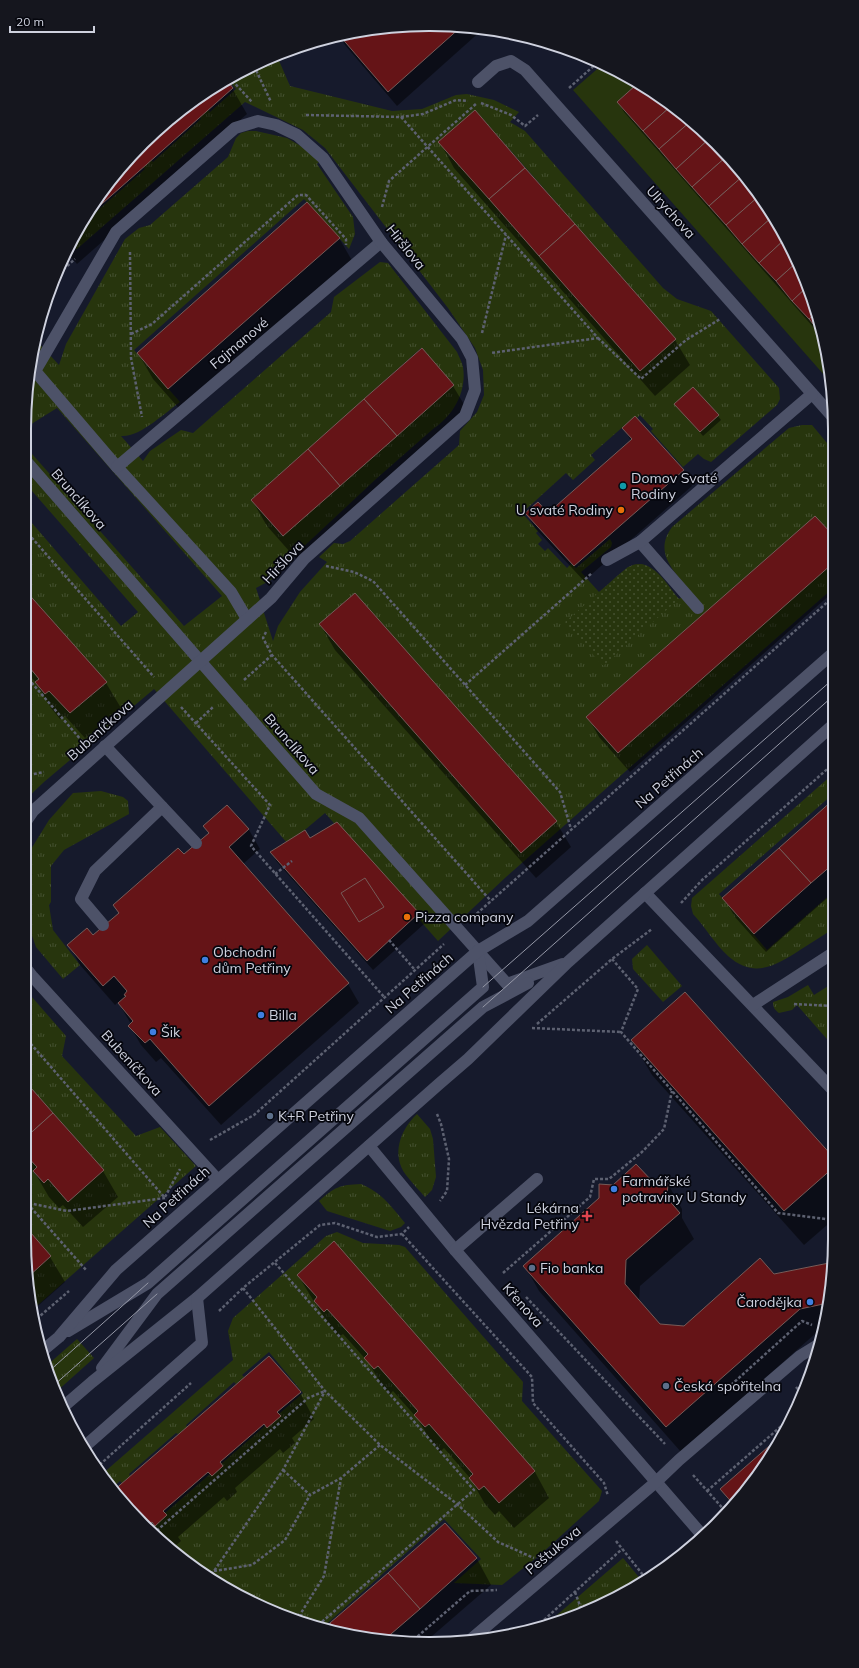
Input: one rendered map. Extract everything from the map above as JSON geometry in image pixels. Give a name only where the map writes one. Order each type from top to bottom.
[{"type":"street","name":"Ulrychova","points":[[478,82],[496,66],[511,61],[526,70],[827,411]]},
{"type":"street","name":"Hiršlova","points":[[36,367],[116,232],[235,128],[258,121],[276,125],[297,135],[323,158],[381,242],[462,339],[472,358],[475,390],[465,416],[302,561],[278,591],[200,661]]},
{"type":"street","name":"Fajmanové","points":[[117,466],[381,242]]},
{"type":"street","points":[[34,376],[231,592],[247,618]]},
{"type":"street","points":[[607,560],[640,542],[812,394]]},
{"type":"street","name":"Brunclíkova","points":[[31,467],[316,794],[359,818],[507,984],[568,962]]},
{"type":"street","points":[[640,542],[698,608]]},
{"type":"street","name":"Na Petřinách","points":[[46,1347],[59,1336],[116,1270],[478,951],[528,921],[828,658]]},
{"type":"street","name":"Bubeníčkova","points":[[31,814],[200,661]]},
{"type":"street","points":[[67,1404],[197,1298],[468,1059],[568,962],[828,729]]},
{"type":"street","points":[[106,746],[196,843]]},
{"type":"street","points":[[103,925],[81,898],[95,871],[162,807]]},
{"type":"street","points":[[645,893],[666,917],[753,1005],[828,1086]]},
{"type":"street","points":[[59,1336],[148,1283],[483,987],[478,951]]},
{"type":"street","points":[[753,1005],[828,955]]},
{"type":"street","points":[[92,1382],[157,1294],[396,1083],[483,1007],[568,962]]},
{"type":"street","name":"Bubeníčkova","points":[[31,975],[218,1180]]},
{"type":"street","name":"Křenova","points":[[369,1146],[455,1250],[699,1531]]},
{"type":"street","points":[[455,1250],[537,1178]]},
{"type":"street","points":[[88,1444],[202,1343],[197,1298]]},
{"type":"street","points":[[656,1482],[679,1460],[800,1356],[812,1348]]},
{"type":"street","name":"Peštukova","points":[[477,1634],[656,1482]]},
{"type":"path","points":[[302,114],[309,116],[401,117],[423,114],[456,100],[478,102],[511,115],[525,126],[593,66]]},
{"type":"path","points":[[256,71],[274,108]]},
{"type":"path","points":[[427,147],[478,102]]},
{"type":"path","points":[[401,117],[598,338],[641,379],[686,340],[737,309]]},
{"type":"path","points":[[130,334],[152,324],[298,195],[306,195],[346,239],[347,251]]},
{"type":"path","points":[[129,220],[131,358],[147,441]]},
{"type":"path","points":[[472,358],[479,347],[506,234]]},
{"type":"path","points":[[472,358],[485,354],[598,338]]},
{"type":"path","points":[[31,537],[156,680]]},
{"type":"path","points":[[465,685],[607,560]]},
{"type":"path","points":[[302,561],[354,572],[373,581],[560,792],[571,829]]},
{"type":"path","points":[[469,920],[828,602]]},
{"type":"path","points":[[269,625],[263,638],[272,655],[491,901]]},
{"type":"path","points":[[241,683],[272,655]]},
{"type":"path","points":[[31,682],[84,743]]},
{"type":"path","points":[[179,704],[270,805],[251,846],[385,998]]},
{"type":"path","points":[[196,723],[216,705]]},
{"type":"path","points":[[680,904],[702,880],[828,768]]},
{"type":"path","points":[[275,874],[292,860]]},
{"type":"path","points":[[526,1033],[612,959],[655,927]]},
{"type":"path","points":[[390,940],[416,970]]},
{"type":"path","points":[[206,1142],[254,1115],[448,940]]},
{"type":"path","points":[[612,959],[638,989],[621,1032]]},
{"type":"path","points":[[764,997],[797,1004],[828,1006]]},
{"type":"path","points":[[532,1028],[621,1032],[778,1213],[828,1219]]},
{"type":"path","points":[[31,1044],[165,1198],[67,1211],[31,1204]]},
{"type":"path","points":[[499,1268],[504,1273],[590,1197],[594,1179],[609,1179],[642,1152],[664,1129],[672,1091]]},
{"type":"path","points":[[435,1111],[441,1124],[449,1159],[447,1191],[435,1205]]},
{"type":"path","points":[[439,1202],[444,1208]]},
{"type":"path","points":[[31,1210],[89,1273]]},
{"type":"path","points":[[320,1225],[335,1223],[377,1236],[402,1234],[410,1226]]},
{"type":"path","points":[[402,1234],[532,1377],[532,1403],[604,1483],[609,1497]]},
{"type":"path","points":[[275,1263],[474,1490],[322,1622]]},
{"type":"path","points":[[243,1288],[325,1391],[380,1445],[457,1504],[498,1542],[540,1561]]},
{"type":"path","points":[[525,1296],[722,1508]]},
{"type":"path","points":[[214,1572],[283,1470],[325,1391]]},
{"type":"path","points":[[158,1530],[308,1398],[325,1391]]},
{"type":"path","points":[[707,1491],[782,1425]]},
{"type":"path","points":[[214,1572],[252,1565],[285,1540],[310,1495],[341,1478],[380,1445]]},
{"type":"path","points":[[283,1470],[310,1495]]},
{"type":"path","points":[[298,1615],[324,1576],[341,1478]]},
{"type":"path","points":[[604,1527],[643,1575]]},
{"type":"path","points":[[544,1620],[622,1549]]},
{"type":"path","points":[[417,1637],[470,1591],[499,1590]]},
{"type":"path","points":[[575,1591],[581,1607]]},
{"type":"green space","points":[[279,60],[290,86],[392,111],[422,109],[456,95],[467,94],[494,100],[519,112],[510,122],[525,131],[663,288],[677,299],[711,311],[779,388],[780,399],[777,405],[711,462],[698,454],[683,467],[651,431],[653,429],[640,415],[636,419],[634,417],[591,455],[595,460],[573,480],[566,473],[522,513],[538,531],[536,533],[542,540],[538,544],[545,551],[548,548],[567,568],[571,564],[576,568],[610,539],[612,543],[611,547],[581,572],[599,592],[627,568],[635,564],[643,564],[656,573],[679,599],[690,591],[672,569],[665,553],[667,536],[672,527],[789,428],[802,425],[812,425],[828,444],[828,530],[815,516],[586,717],[618,753],[828,568],[828,593],[506,877],[438,941],[325,813],[288,844],[154,689],[31,794],[31,669],[39,679],[35,682],[45,694],[49,691],[70,713],[107,682],[31,597],[31,522],[121,626],[138,612],[31,490],[31,453],[184,626],[222,596],[57,408],[31,424],[34,377],[41,345],[59,365],[66,344],[125,239],[139,228],[150,225],[228,157],[236,138],[241,133],[256,131],[287,138],[306,149],[319,162],[317,164],[353,217],[355,234],[349,249],[304,199],[134,350],[180,402],[144,429],[128,436],[121,436],[143,461],[150,451],[181,430],[193,433],[331,312],[334,297],[380,262],[388,263],[457,352],[463,365],[464,376],[461,394],[447,417],[376,479],[284,565],[271,580],[256,588],[273,641],[278,626],[300,592],[327,562],[319,557],[334,543],[343,544],[350,541],[459,445],[460,431],[477,412],[484,395],[483,370],[475,348],[448,308],[325,148],[303,130],[245,102],[77,249],[74,248],[96,212],[145,169],[143,167],[151,160],[153,162],[201,119],[200,117],[208,110],[210,112],[236,89],[231,83]],"holes":[[[475,110],[676,339],[640,371],[439,142]],[[421,348],[454,385],[282,536],[251,500]],[[693,387],[719,415],[700,432],[675,404]],[[355,593],[557,821],[521,853],[319,624]]]},
{"type":"green space","points":[[598,68],[634,87],[617,102],[814,325],[825,376],[573,90]]},
{"type":"green space","points":[[641,564],[658,573],[679,599],[603,666],[565,622],[628,567]]},
{"type":"green space","points":[[828,778],[828,798],[719,894],[767,950],[828,896],[828,932],[791,956],[773,965],[764,968],[747,967],[728,956],[714,941],[693,914],[691,906],[692,898]]},
{"type":"green space","points":[[101,791],[123,797],[128,801],[129,814],[64,850],[51,866],[51,902],[49,905],[53,930],[80,965],[63,979],[36,947],[31,933],[31,849],[49,820],[73,793]]},
{"type":"green space","points":[[647,945],[682,986],[663,1002],[633,969],[632,959]]},
{"type":"green space","points":[[808,985],[814,995],[828,986],[828,1040],[797,1005],[792,1010],[779,1013],[774,1007],[773,1002],[788,997]]},
{"type":"green space","points":[[31,996],[66,1036],[62,1056],[136,1136],[160,1127],[196,1166],[37,1306],[33,1273],[51,1256],[31,1233],[31,1161],[37,1167],[33,1172],[44,1183],[48,1179],[68,1202],[104,1170],[31,1088]]},
{"type":"green space","points":[[417,1114],[430,1129],[433,1139],[436,1177],[432,1190],[425,1197],[401,1167],[398,1151],[402,1135],[406,1127]]},
{"type":"green space","points":[[361,1184],[380,1196],[405,1223],[401,1227],[390,1231],[327,1211],[319,1201],[329,1193],[342,1186]]},
{"type":"green space","points":[[337,1232],[363,1243],[399,1245],[405,1247],[523,1382],[522,1401],[602,1491],[599,1501],[541,1554],[502,1585],[454,1583],[481,1559],[444,1519],[327,1623],[301,1616],[253,1596],[208,1570],[187,1555],[154,1526],[166,1515],[165,1513],[210,1474],[212,1476],[223,1466],[221,1464],[303,1393],[269,1352],[242,1375],[244,1377],[236,1384],[234,1382],[186,1425],[187,1427],[178,1434],[176,1433],[129,1474],[130,1476],[122,1483],[120,1481],[116,1485],[106,1471],[233,1360],[228,1331],[233,1318],[326,1236]],"holes":[[[334,1242],[535,1471],[499,1503],[484,1486],[479,1490],[469,1478],[473,1474],[429,1424],[425,1427],[415,1415],[418,1411],[378,1366],[374,1369],[368,1354],[327,1309],[324,1312],[314,1301],[317,1297],[297,1275]]]},
{"type":"green space","points":[[77,1339],[94,1358],[60,1388],[51,1362]]},
{"type":"green space","points":[[623,1558],[639,1577],[606,1596],[555,1617]]},
{"type":"building","points":[[430,31],[455,32],[388,92],[344,41],[377,34]]},
{"type":"building","points":[[230,84],[233,88],[99,206],[130,167],[167,130],[187,113]]},
{"type":"building","points":[[634,87],[667,110],[643,131],[617,102]]},
{"type":"building","points":[[475,110],[525,168],[489,199],[438,142]]},
{"type":"building","points":[[667,110],[686,125],[659,149],[643,131]]},
{"type":"building","points":[[686,125],[705,142],[676,169],[659,149]]},
{"type":"building","points":[[705,142],[722,160],[692,187],[676,169]]},
{"type":"building","points":[[722,160],[739,179],[709,206],[692,187]]},
{"type":"building","points":[[525,168],[575,224],[539,256],[489,199]]},
{"type":"building","points":[[739,179],[755,200],[726,225],[709,206]]},
{"type":"building","points":[[755,200],[769,220],[742,244],[726,225]]},
{"type":"building","points":[[307,202],[340,238],[168,389],[137,353]]},
{"type":"building","points":[[769,220],[781,242],[759,263],[742,244]]},
{"type":"building","points":[[575,224],[676,339],[640,371],[539,256]]},
{"type":"building","points":[[781,242],[793,266],[776,281],[759,263]]},
{"type":"building","points":[[793,266],[803,291],[792,301],[776,281]]},
{"type":"building","points":[[803,291],[811,317],[809,319],[792,301]]},
{"type":"building","points":[[811,317],[814,324],[809,319]]},
{"type":"building","points":[[422,348],[454,385],[397,436],[364,399]]},
{"type":"building","points":[[693,387],[719,415],[700,432],[674,404]]},
{"type":"building","points":[[364,399],[397,436],[340,486],[308,449]]},
{"type":"building","name":"Domov Svaté Rodiny","points":[[635,416],[684,470],[574,566],[525,513],[538,502],[548,513],[632,439],[622,428]]},
{"type":"building","points":[[308,449],[340,486],[283,536],[251,500]]},
{"type":"building","points":[[815,516],[828,530],[828,568],[618,753],[586,717]]},
{"type":"building","points":[[355,593],[557,821],[521,853],[319,624]]},
{"type":"building","points":[[31,597],[107,682],[70,713],[49,691],[45,694],[35,682],[39,679],[31,669]]},
{"type":"building","points":[[828,804],[828,868],[811,883],[779,848]]},
{"type":"building","name":"Obchodní dům Petřiny","points":[[227,805],[249,829],[229,847],[349,983],[209,1106],[150,1039],[145,1043],[128,1026],[133,1021],[118,1003],[126,996],[124,995],[127,991],[114,976],[103,986],[67,945],[87,928],[93,935],[119,913],[113,905],[178,848],[184,854],[209,833],[203,826]]},
{"type":"building","points":[[337,822],[419,913],[367,961],[270,852],[305,830],[310,838]]},
{"type":"building","points":[[779,848],[811,883],[754,934],[722,898]]},
{"type":"building","points":[[365,878],[384,907],[359,922],[341,893]]},
{"type":"building","points":[[685,992],[828,1151],[828,1172],[784,1211],[631,1040]]},
{"type":"building","points":[[31,1088],[53,1113],[31,1133]]},
{"type":"building","points":[[53,1113],[104,1170],[68,1202],[48,1179],[44,1183],[33,1171],[37,1167],[31,1161],[31,1133]]},
{"type":"building","points":[[636,1164],[653,1182],[668,1183],[667,1198],[680,1213],[626,1260],[625,1284],[660,1324],[684,1326],[760,1258],[774,1274],[827,1263],[822,1304],[800,1309],[666,1427],[523,1266],[599,1198],[599,1184],[613,1185]]},
{"type":"building","points":[[31,1233],[51,1256],[33,1273]]},
{"type":"building","points":[[334,1241],[535,1471],[499,1503],[484,1486],[479,1490],[469,1478],[473,1474],[429,1424],[425,1427],[414,1415],[418,1411],[378,1366],[374,1369],[364,1358],[368,1354],[327,1309],[324,1312],[314,1301],[317,1297],[297,1275]]},
{"type":"building","points":[[269,1356],[301,1392],[277,1412],[281,1416],[267,1428],[264,1424],[220,1462],[223,1466],[212,1476],[208,1472],[163,1511],[167,1515],[155,1526],[118,1487]]},
{"type":"building","points":[[771,1444],[746,1481],[730,1500],[720,1489]]},
{"type":"building","points":[[445,1523],[477,1558],[420,1609],[388,1573]]},
{"type":"building","points":[[388,1573],[420,1609],[390,1635],[352,1629],[330,1623]]},
{"type":"tram line","points":[[483,987],[828,684]]},
{"type":"tram line","points":[[483,1007],[828,701]]},
{"type":"tram line","points":[[52,1368],[148,1283]]},
{"type":"tram line","points":[[58,1382],[157,1294]]},
{"type":"place","name":"Domov Svaté Rodiny","points":[[623,486]]},
{"type":"place","name":"U svaté Rodiny","points":[[621,510]]},
{"type":"place","name":"Pizza company","points":[[407,917]]},
{"type":"place","name":"Obchodní dům Petřiny","points":[[205,960]]},
{"type":"place","name":"Billa","points":[[261,1015]]},
{"type":"place","name":"Šik","points":[[153,1032]]},
{"type":"place","name":"K+R Petřiny","points":[[270,1116]]},
{"type":"place","name":"Farmářské potraviny U Standy","points":[[614,1189]]},
{"type":"place","name":"Lékárna Hvězda Petřiny","points":[[587,1216]]},
{"type":"place","name":"Fio banka","points":[[532,1268]]},
{"type":"place","name":"Čarodějka","points":[[810,1302]]},
{"type":"place","name":"Česká spořitelna","points":[[666,1386]]}]
